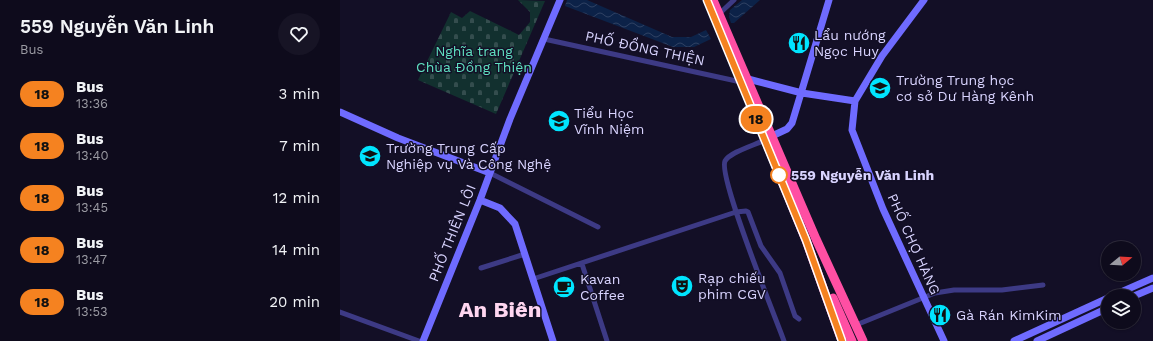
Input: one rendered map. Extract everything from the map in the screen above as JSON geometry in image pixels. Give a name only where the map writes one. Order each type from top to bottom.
[{"type":"highway","points":[[707,0],[717,16]]},
{"type":"highway","points":[[713,0],[724,34],[768,138],[842,341]]},
{"type":"highway","points":[[768,138],[863,341]]},
{"type":"highway","points":[[816,239],[824,265],[857,341]]},
{"type":"highway","points":[[806,240],[852,341]]},
{"type":"street","points":[[717,16],[734,0]]},
{"type":"street","points":[[784,341],[736,212],[724,173],[726,160],[731,155],[790,126],[802,93],[828,0]]},
{"type":"street","points":[[744,80],[802,93],[855,101],[882,56],[924,0]]},
{"type":"street","name":"PHỐ THIÊN LÔI","points":[[423,341],[559,2]]},
{"type":"street","name":"PHỐ ĐỒNG THIỆN","points":[[544,39],[744,80]]},
{"type":"street","name":"PHỐ CHỢ HÀNG","points":[[855,101],[852,130],[855,140],[883,209],[944,341]]},
{"type":"street","points":[[340,112],[398,138],[490,173],[598,227]]},
{"type":"street","points":[[480,200],[500,208],[516,224],[553,341]]},
{"type":"street","points":[[533,279],[736,212],[746,211],[748,212],[761,246],[780,273],[795,316],[799,319]]},
{"type":"street","points":[[481,268],[525,254]]},
{"type":"street","points":[[582,264],[607,341]]},
{"type":"street","points":[[1128,289],[1153,278]]},
{"type":"street","points":[[856,325],[935,293],[954,290],[1002,290],[1042,285]]},
{"type":"street","points":[[1141,293],[1153,288]]},
{"type":"street","points":[[1014,341],[1101,301]]},
{"type":"street","points":[[1037,341],[1101,311]]},
{"type":"street","points":[[340,312],[419,341]]},
{"type":"green space","name":"Nghĩa trang Chùa Đồng Thiện","points":[[518,0],[545,1],[496,114],[418,80],[451,12],[462,18],[470,11],[519,35],[530,22],[530,12]]},
{"type":"water","points":[[567,0],[587,0],[672,37],[691,37],[706,30],[711,39],[694,47],[673,47],[565,6]]},
{"type":"water","points":[[742,0],[760,0],[734,23],[731,23],[729,17],[730,10]]},
{"type":"bus line","name":"18","points":[[707,0],[806,240],[842,341]]},
{"type":"place","name":"Lẩu nướng Ngọc Huy","points":[[799,43]]},
{"type":"place","name":"Trường Trung học cơ sở Dư Hàng Kênh","points":[[880,88]]},
{"type":"place","name":"Tiểu Học Vĩnh Niệm","points":[[559,121]]},
{"type":"place","name":"Trường Trung Cấp Nghiệp vụ Và Công Nghệ","points":[[370,156]]},
{"type":"place","name":"559 Nguyễn Văn Linh","points":[[779,175]]},
{"type":"place","name":"Rạp chiếu phim CGV","points":[[682,286]]},
{"type":"place","name":"Kavan Coffee","points":[[564,287]]},
{"type":"place","name":"Gà Rán KimKim","points":[[940,315]]},
{"type":"district","name":"An Biên","points":[[500,309]]}]
